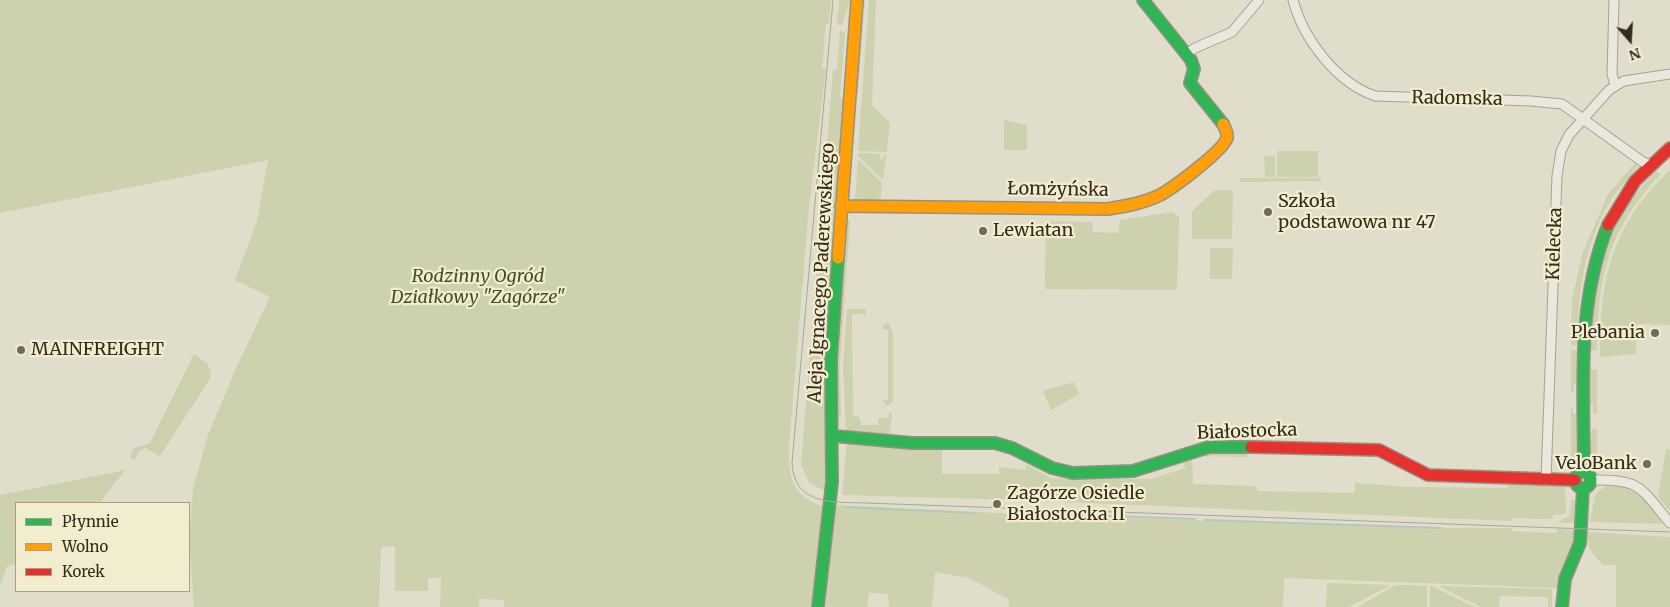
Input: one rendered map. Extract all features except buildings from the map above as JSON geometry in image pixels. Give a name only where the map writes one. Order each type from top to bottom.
[{"type":"street","name":"Aleja Ignacego Paderewskiego","points":[[818,607],[831,502],[834,436],[831,360],[857,0]]},
{"type":"street","points":[[1143,0],[1186,54],[1195,48],[1232,32],[1259,0]]},
{"type":"street","name":"Radomska","points":[[1293,0],[1301,22],[1313,42],[1348,82],[1361,91],[1375,96],[1551,102],[1570,108],[1643,162],[1651,165]]},
{"type":"street","points":[[1614,0],[1612,74],[1615,85],[1624,81],[1670,74]]},
{"type":"street","name":"Łomżyńska","points":[[842,206],[1108,209],[1164,194],[1179,185],[1227,139],[1224,125],[1190,83],[1194,64],[1186,54]]},
{"type":"street","name":"Kielecka","points":[[1546,480],[1557,172],[1565,142],[1584,118],[1615,85]]},
{"type":"street","points":[[1588,475],[1584,310],[1589,279],[1596,252],[1612,214],[1626,192],[1670,148]]},
{"type":"street","name":"Białostocka","points":[[834,436],[912,443],[995,443],[1012,448],[1052,468],[1073,473],[1133,471],[1209,448],[1357,448],[1379,450],[1428,475],[1546,480],[1579,484]]},
{"type":"street","points":[[1562,607],[1565,579],[1580,543],[1579,473],[1624,480],[1637,486],[1670,523]]},
{"type":"green space","name":"Rodzinny Ogród Działkowy \"Zagórze\"","points":[[0,0],[831,0],[829,24],[826,24],[822,68],[826,69],[809,207],[789,446],[791,477],[794,485],[806,498],[826,507],[811,607],[504,607],[504,600],[479,599],[479,607],[440,607],[441,578],[428,578],[428,591],[395,591],[395,546],[381,547],[379,607],[194,607],[190,551],[193,489],[208,435],[236,368],[270,297],[235,280],[257,221],[268,160],[0,213]]},
{"type":"green space","points":[[839,0],[850,0],[842,25],[837,25]]},
{"type":"green space","points":[[860,0],[865,0],[858,94],[855,94]]},
{"type":"green space","points":[[869,0],[876,0],[872,105],[890,123],[887,152],[858,151]]},
{"type":"green space","points":[[840,31],[845,32],[840,97],[844,98],[836,230],[828,492],[809,483],[801,464],[833,70],[837,69]]},
{"type":"green space","points":[[1004,120],[1027,125],[1027,150],[1004,150]]},
{"type":"green space","points":[[1277,151],[1318,151],[1318,177],[1277,177]]},
{"type":"green space","points":[[858,153],[880,154],[880,159],[883,159],[884,154],[886,155],[883,180],[858,156]]},
{"type":"green space","points":[[1264,156],[1275,156],[1275,177],[1265,177]]},
{"type":"green space","points":[[858,159],[882,183],[881,196],[878,201],[855,200]]},
{"type":"green space","points":[[1637,161],[1637,167],[1613,197],[1595,232],[1581,288],[1577,345],[1571,345],[1572,299],[1583,252],[1608,194]]},
{"type":"green space","points":[[1670,170],[1670,325],[1637,324],[1636,354],[1600,357],[1603,303],[1613,255],[1622,233],[1634,212],[1650,191]]},
{"type":"green space","points":[[1656,171],[1661,174],[1643,194],[1629,214],[1618,234],[1610,255],[1600,299],[1597,350],[1591,351],[1594,299],[1604,254],[1612,232],[1624,212],[1638,191]]},
{"type":"green space","points":[[1240,178],[1321,178],[1321,181],[1240,182]]},
{"type":"green space","points":[[1215,190],[1233,190],[1232,239],[1192,239],[1192,211]]},
{"type":"green space","points":[[1172,212],[1179,217],[1177,290],[1045,289],[1046,221],[1092,222],[1093,232],[1118,233],[1120,220]]},
{"type":"green space","points":[[844,220],[850,221],[840,364],[841,418],[836,418],[834,370]]},
{"type":"green space","points":[[1210,248],[1233,248],[1232,279],[1210,279]]},
{"type":"green space","points":[[847,309],[866,309],[865,317],[862,314],[852,314],[853,416],[859,417],[861,425],[878,425],[878,418],[889,418],[889,412],[892,414],[890,432],[886,436],[846,434],[843,367]]},
{"type":"green space","points":[[888,323],[893,332],[893,401],[887,406],[882,400],[888,400],[888,330],[882,328],[883,325]]},
{"type":"green space","points":[[1571,350],[1577,350],[1574,392],[1571,392]]},
{"type":"green space","points":[[194,354],[207,363],[211,372],[210,379],[160,456],[145,448],[139,451],[135,460],[130,458],[134,448],[150,443]]},
{"type":"green space","points":[[1597,369],[1597,414],[1593,414],[1593,405],[1590,405],[1591,371]]},
{"type":"green space","points":[[1074,382],[1079,394],[1051,410],[1043,391]]},
{"type":"green space","points":[[1571,407],[1573,407],[1573,414],[1576,414],[1579,457],[1571,457]]},
{"type":"green space","points":[[1592,429],[1597,429],[1597,456],[1590,458]]},
{"type":"green space","points":[[847,442],[942,446],[942,474],[999,474],[999,467],[1025,470],[1026,464],[1051,478],[1067,479],[1151,479],[1185,468],[1182,458],[1195,452],[1243,450],[1247,453],[1248,457],[1192,456],[1193,484],[1257,486],[1257,491],[1355,493],[1355,483],[1411,487],[1507,488],[1508,481],[1565,483],[1566,511],[1565,514],[1553,515],[1553,519],[1513,518],[1512,521],[1018,500],[842,495]]},
{"type":"green space","points":[[1666,449],[1670,450],[1670,511],[1658,497]]},
{"type":"green space","points":[[125,470],[101,502],[15,502],[15,564],[7,566],[0,587],[0,495]]},
{"type":"green space","points":[[1609,483],[1619,484],[1636,491],[1649,502],[1667,524],[1590,522],[1595,495]]},
{"type":"green space","points":[[1571,500],[1576,500],[1575,523],[1557,523],[1570,515]]},
{"type":"green space","points":[[835,505],[1060,516],[1443,528],[1512,528],[1512,531],[1552,533],[1557,533],[1557,529],[1576,530],[1575,550],[1560,572],[1559,588],[1284,578],[1283,607],[1009,607],[1008,599],[969,578],[935,572],[932,607],[889,607],[888,594],[869,593],[867,607],[826,607]]},
{"type":"green space","points":[[1587,532],[1670,537],[1670,607],[1616,607],[1616,565],[1603,565],[1589,547]]},
{"type":"green space","points":[[1327,583],[1391,585],[1349,607],[1326,607]]},
{"type":"green space","points":[[1395,585],[1427,586],[1427,607],[1358,607]]},
{"type":"green space","points":[[1430,586],[1432,586],[1474,607],[1430,607]]},
{"type":"green space","points":[[1439,586],[1552,589],[1552,607],[1548,607],[1548,597],[1500,596],[1499,607],[1481,607]]},
{"type":"waterway","points":[[846,507],[974,513]]},
{"type":"waterway","points":[[1024,513],[1195,519]]},
{"type":"waterway","points":[[1205,520],[1441,528]]},
{"type":"tram line","points":[[833,0],[792,463],[794,477],[800,487],[808,494],[818,499],[841,502],[1670,532]]},
{"type":"traffic: fast","points":[[1143,0],[1191,60],[1194,69],[1190,83],[1223,124]]},
{"type":"traffic: fast","points":[[1584,471],[1583,377],[1586,316],[1598,255],[1608,225]]},
{"type":"traffic: fast","points":[[818,607],[832,482],[831,360],[838,258]]},
{"type":"traffic: fast","points":[[834,436],[912,443],[995,443],[1012,448],[1052,468],[1073,473],[1133,471],[1209,447],[1251,447]]},
{"type":"traffic: fast","points":[[1580,472],[1586,472],[1591,477],[1591,480],[1589,486],[1580,488],[1575,483],[1575,477],[1580,472]]},
{"type":"traffic: fast","points":[[1562,607],[1565,579],[1580,543],[1583,488]]},
{"type":"traffic: slow","points":[[838,258],[857,0]]},
{"type":"traffic: slow","points":[[841,206],[1108,209],[1128,205],[1160,195],[1207,160],[1224,144],[1227,138],[1227,132],[1223,124]]},
{"type":"traffic: jam","points":[[1608,225],[1635,181],[1670,148]]},
{"type":"traffic: jam","points":[[1251,447],[1379,450],[1428,475],[1575,480]]},
{"type":"place","name":"Szkoła podstawowa nr 47","points":[[1268,212]]},
{"type":"place","name":"Lewiatan","points":[[983,231]]},
{"type":"place","name":"Plebania","points":[[1655,333]]},
{"type":"place","name":"MAINFREIGHT","points":[[21,350]]},
{"type":"place","name":"VeloBank","points":[[1647,464]]},
{"type":"place","name":"Zagórze Osiedle Białostocka II","points":[[997,504]]}]
